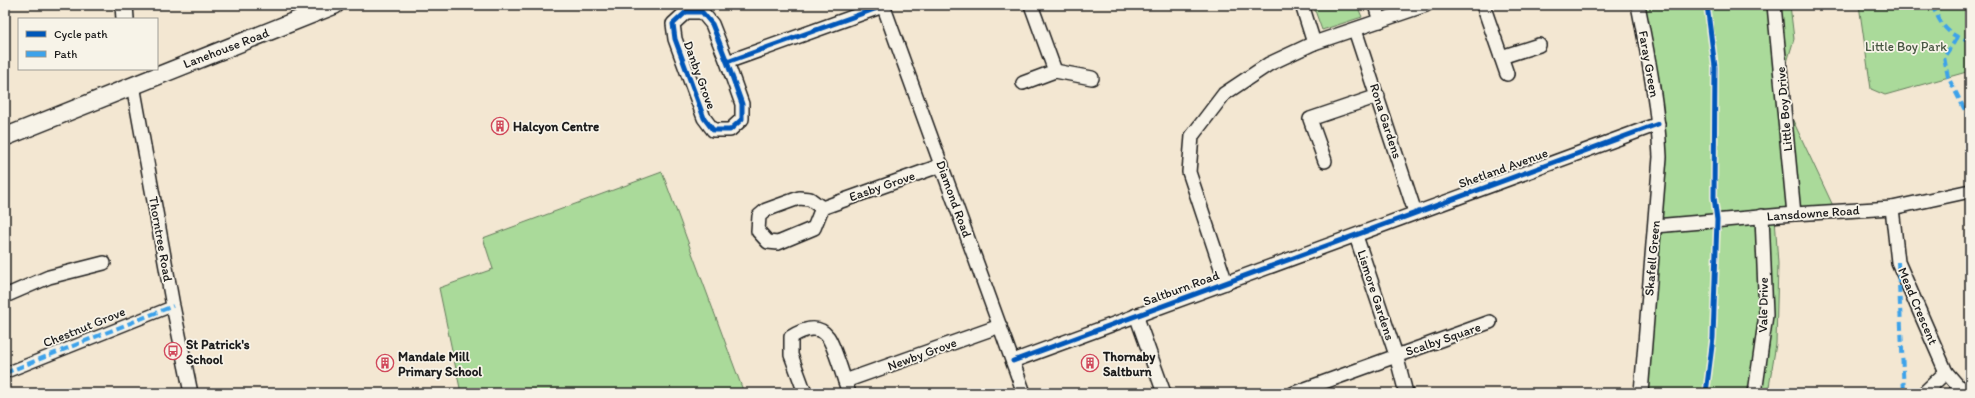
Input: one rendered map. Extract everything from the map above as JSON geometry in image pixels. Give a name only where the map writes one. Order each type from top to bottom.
[{"type":"street","points":[[124,5],[125,18]]},
{"type":"street","name":"Lanehouse Road","points":[[158,68],[335,5]]},
{"type":"street","points":[[727,62],[883,5]]},
{"type":"street","name":"Diamond Road","points":[[883,5],[1024,393]]},
{"type":"street","points":[[1031,5],[1055,71]]},
{"type":"street","points":[[1302,5],[1314,43]]},
{"type":"street","points":[[1375,5],[1380,21]]},
{"type":"street","points":[[1226,283],[1189,172],[1192,136],[1224,94],[1269,64],[1314,43],[1426,5]]},
{"type":"street","points":[[1484,5],[1507,74]]},
{"type":"street","name":"Faray Green","points":[[1638,5],[1651,70],[1658,124]]},
{"type":"street","name":"Little Boy Drive","points":[[1774,5],[1794,214]]},
{"type":"street","name":"Danby Grove","points":[[686,12],[702,12],[712,24],[727,62],[742,104],[742,119],[730,130],[713,130],[704,118],[675,39],[673,24],[686,12]]},
{"type":"street","name":"Rona Gardens","points":[[1356,30],[1416,212]]},
{"type":"street","points":[[1501,57],[1539,45]]},
{"type":"street","name":"Lanehouse Road","points":[[5,137],[132,77],[152,70]]},
{"type":"street","points":[[1023,82],[1055,71],[1092,78]]},
{"type":"street","name":"Thorntree Road","points":[[132,77],[173,306],[191,393]]},
{"type":"street","points":[[1325,161],[1310,119],[1378,96]]},
{"type":"street","name":"Shetland Avenue","points":[[1356,236],[1416,212],[1658,124]]},
{"type":"street","name":"Skafell Green","points":[[1641,393],[1660,157],[1658,124]]},
{"type":"street","name":"Easby Grove","points":[[822,208],[942,165]]},
{"type":"street","name":"Lansdowne Road","points":[[1655,226],[1762,216],[1892,208],[1970,191]]},
{"type":"street","points":[[799,198],[810,199],[822,208],[814,228],[778,243],[768,242],[758,231],[759,216],[766,210],[799,198]]},
{"type":"street","name":"Mead Crescent","points":[[1892,208],[1898,262],[1946,372],[1958,386],[1970,391]]},
{"type":"street","name":"Vale Drive","points":[[1755,393],[1766,315],[1762,216]]},
{"type":"street","name":"Saltburn Road","points":[[1013,361],[1356,236]]},
{"type":"street","name":"Lismore Gardens","points":[[1356,236],[1396,355]]},
{"type":"street","points":[[5,296],[49,277],[104,263]]},
{"type":"street","name":"Chestnut Grove","points":[[5,373],[173,306]]},
{"type":"street","points":[[1136,316],[1164,393]]},
{"type":"street","name":"Scalby Square","points":[[1294,393],[1490,322]]},
{"type":"street","name":"Newby Grove","points":[[805,393],[791,355],[792,337],[803,329],[816,329],[827,336],[847,387],[1000,326]]},
{"type":"street","name":"Scalby Square","points":[[1396,355],[1406,393]]},
{"type":"street","points":[[1924,393],[1946,372]]},
{"type":"green space","points":[[1313,5],[1357,5],[1362,17],[1322,30]]},
{"type":"green space","points":[[1638,5],[1790,5],[1794,39],[1785,69],[1789,112],[1835,210],[1775,217],[1778,264],[1776,344],[1768,393],[1642,393],[1658,124]]},
{"type":"green space","name":"Little Boy Park","points":[[1859,5],[1970,5],[1970,71],[1885,95],[1871,89]]},
{"type":"green space","points":[[662,172],[744,393],[461,393],[439,288],[493,269],[483,238]]},
{"type":"marked path","points":[[1932,5],[1946,29],[1956,36],[1970,41]]},
{"type":"marked path","points":[[1957,38],[1944,57],[1948,77],[1970,120]]},
{"type":"marked path","points":[[1898,262],[1904,393]]},
{"type":"marked path","points":[[5,373],[173,306]]},
{"type":"cycle path","points":[[1706,393],[1713,338],[1717,220],[1714,197],[1715,67],[1707,5]]},
{"type":"cycle path","points":[[727,62],[742,104],[742,119],[730,130],[713,130],[704,118],[675,39],[673,24],[686,12],[702,12],[712,24],[727,62],[883,6]]},
{"type":"cycle path","points":[[1013,361],[1658,124]]},
{"type":"place","name":"Halcyon Centre","points":[[500,126]]},
{"type":"place","name":"St Patrick's School","points":[[173,351]]},
{"type":"place","name":"Mandale Mill Primary School","points":[[385,363]]},
{"type":"place","name":"Thornaby Saltburn","points":[[1090,363]]}]
